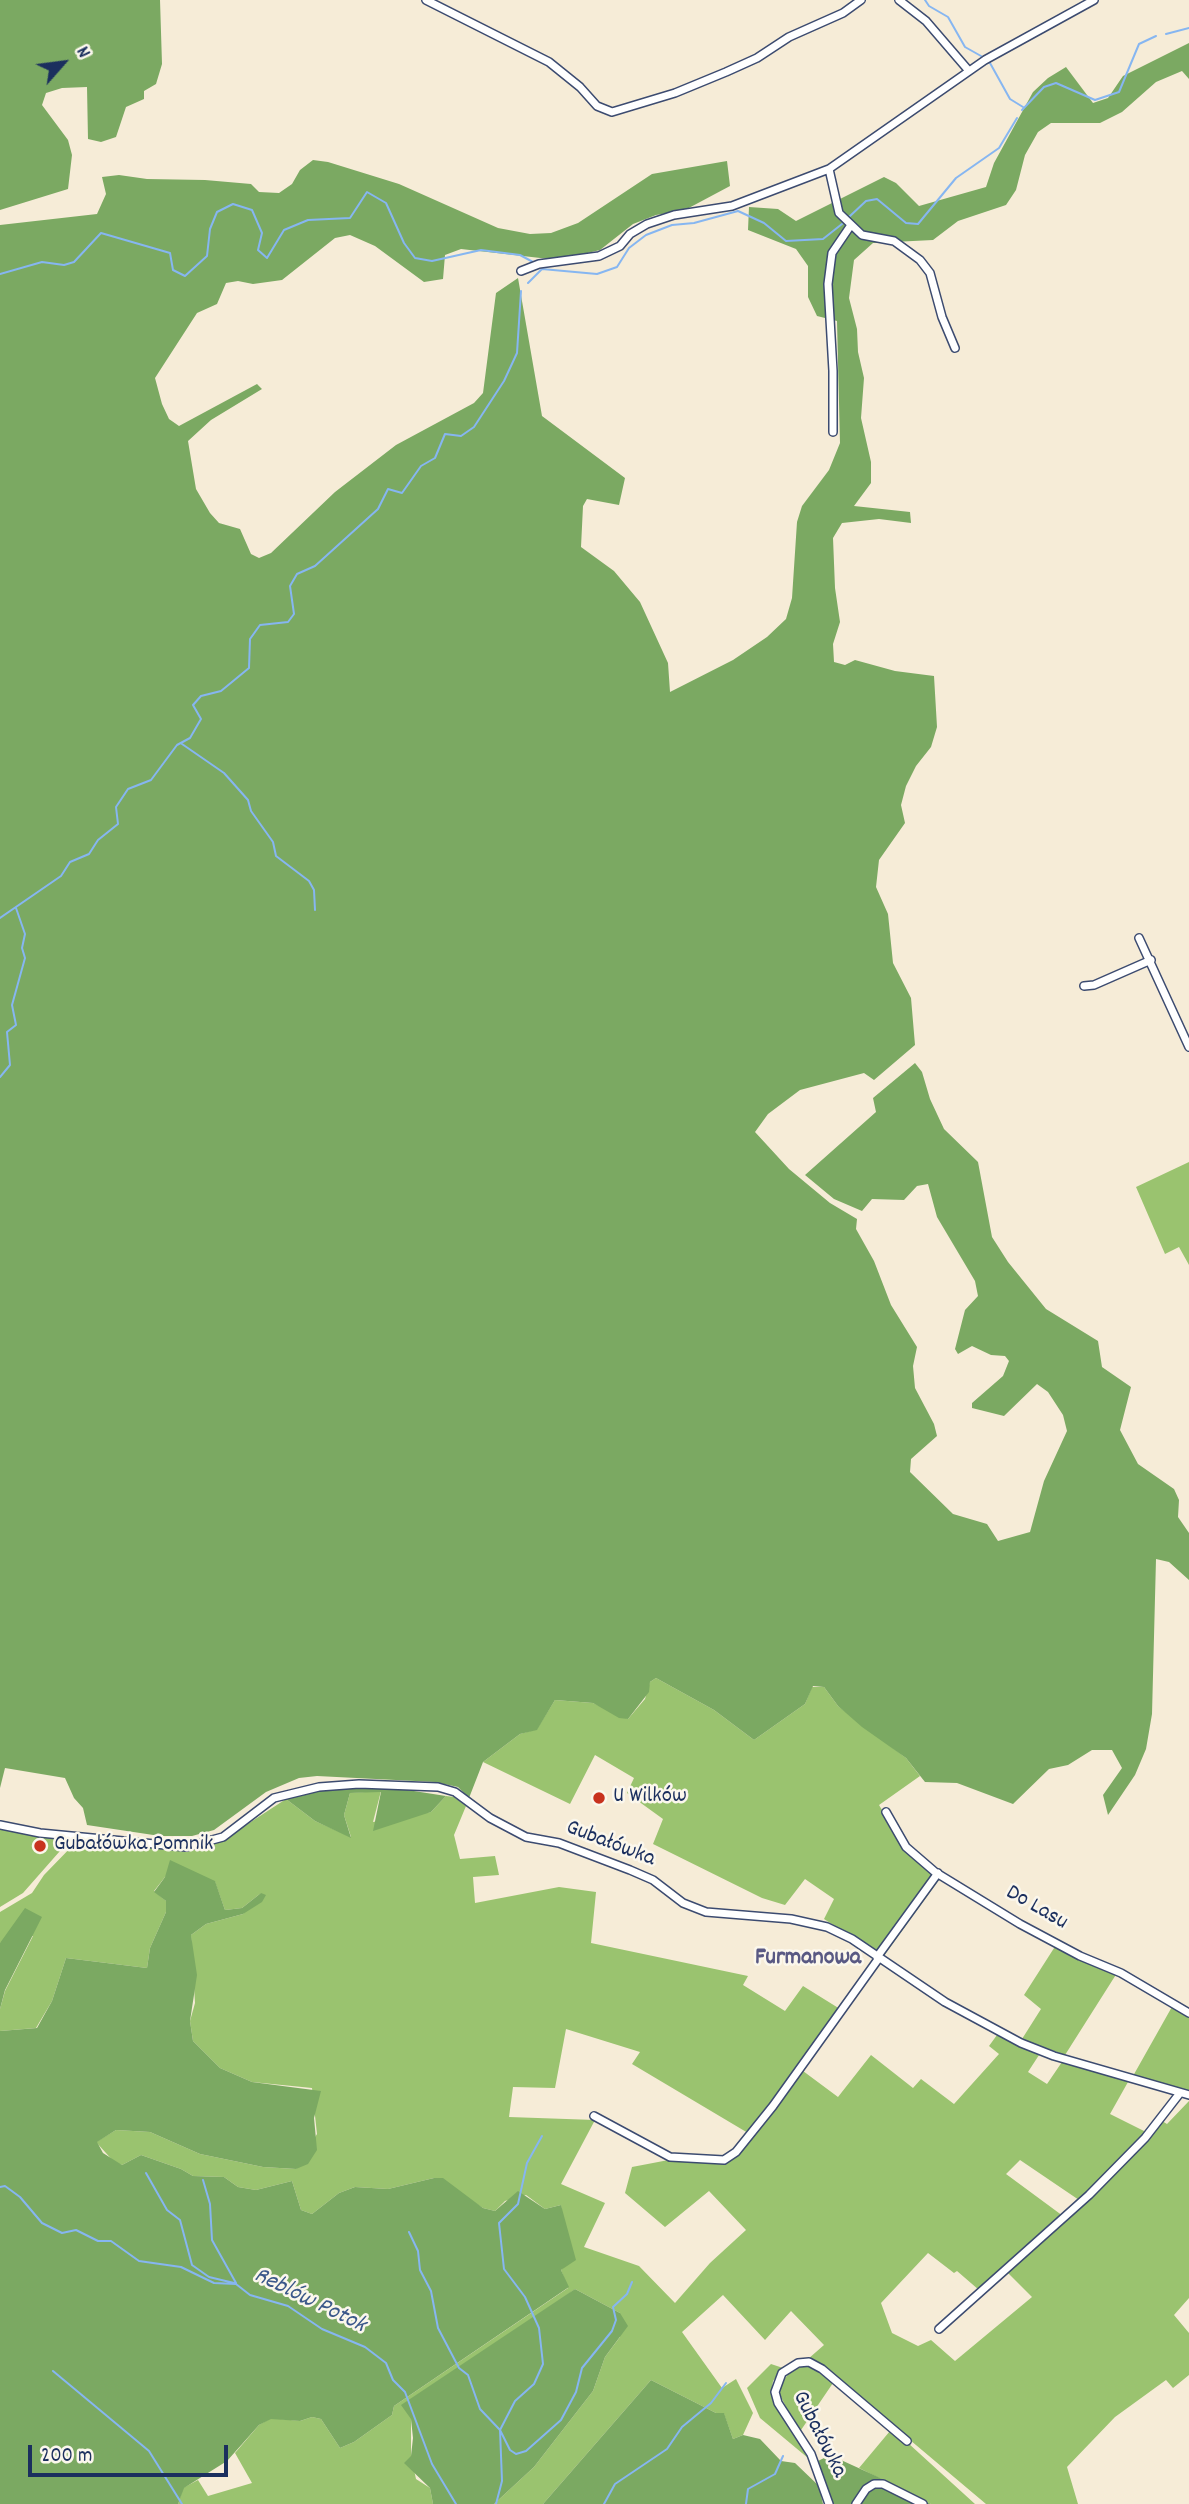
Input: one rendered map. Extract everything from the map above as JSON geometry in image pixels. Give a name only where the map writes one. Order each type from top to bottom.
[{"type":"street","points":[[426,0],[549,62],[580,87],[597,106],[612,112],[675,93],[737,68],[861,0]]},
{"type":"street","points":[[899,0],[926,21],[969,71]]},
{"type":"street","points":[[522,271],[539,264],[599,256],[620,246],[630,234],[647,224],[674,215],[732,206],[829,169],[969,71],[1036,29],[1094,0]]},
{"type":"street","points":[[829,169],[839,213],[862,235],[894,241],[920,260],[930,274],[942,317],[955,348]]},
{"type":"street","points":[[833,432],[828,284],[832,253],[852,225]]},
{"type":"street","points":[[1139,938],[1189,1047]]},
{"type":"street","points":[[1084,986],[1094,985],[1151,960]]},
{"type":"street","name":"Gubałówka","points":[[0,1825],[40,1833],[186,1847],[223,1836],[274,1798],[318,1787],[438,1787],[455,1792],[491,1818],[526,1838],[559,1843],[630,1870],[653,1880],[683,1903],[706,1912],[791,1919],[827,1927],[945,2002],[1021,2043],[1054,2056],[1185,2094]]},
{"type":"street","name":"Do Lasu","points":[[886,1812],[906,1847],[938,1873],[1020,1924],[1080,1956],[1121,1973],[1189,2013]]},
{"type":"street","points":[[594,2116],[670,2157],[724,2160],[736,2152],[781,2096],[938,1873]]},
{"type":"street","points":[[940,2329],[1089,2195],[1185,2094]]},
{"type":"street","name":"Gubałówka","points":[[829,2504],[811,2454],[778,2403],[775,2392],[782,2372],[798,2363],[815,2366],[907,2441]]},
{"type":"street","name":"Gubałówka","points":[[856,2504],[866,2488],[874,2484],[883,2484],[923,2504]]},
{"type":"green space","points":[[0,0],[160,0],[162,64],[156,84],[144,91],[144,99],[126,107],[116,137],[101,142],[88,139],[87,87],[62,88],[46,93],[42,105],[68,140],[72,155],[68,189],[0,210]]},
{"type":"green space","points":[[1189,43],[1189,79],[1182,71],[1156,82],[1122,112],[1100,123],[1051,123],[1038,132],[1025,155],[1016,190],[1006,205],[958,221],[933,240],[873,243],[854,260],[849,298],[857,329],[858,352],[864,378],[861,418],[871,462],[871,483],[854,506],[910,512],[911,523],[879,519],[842,523],[833,538],[835,588],[840,622],[833,644],[834,662],[845,665],[855,660],[895,671],[934,676],[937,727],[931,747],[916,766],[906,786],[901,805],[905,823],[879,860],[876,887],[888,914],[893,963],[911,998],[915,1045],[874,1080],[864,1073],[800,1090],[768,1114],[755,1132],[789,1169],[830,1203],[857,1219],[856,1229],[874,1261],[891,1305],[917,1347],[913,1366],[915,1388],[934,1424],[937,1436],[911,1459],[910,1472],[953,1514],[987,1524],[998,1541],[1030,1532],[1044,1481],[1067,1431],[1063,1415],[1048,1392],[1037,1384],[1004,1416],[972,1408],[972,1403],[1003,1376],[1009,1361],[1005,1356],[991,1355],[972,1346],[958,1354],[955,1349],[965,1310],[978,1296],[975,1281],[937,1217],[928,1184],[917,1186],[904,1200],[872,1199],[862,1211],[834,1199],[805,1175],[876,1112],[873,1098],[915,1063],[922,1072],[930,1099],[944,1129],[978,1162],[992,1237],[1008,1262],[1046,1309],[1098,1341],[1102,1367],[1131,1387],[1120,1430],[1138,1464],[1174,1489],[1179,1500],[1178,1517],[1189,1533],[1189,1580],[1169,1562],[1156,1559],[1152,1714],[1146,1749],[1135,1775],[1108,1815],[1103,1795],[1122,1768],[1112,1750],[1092,1750],[1068,1765],[1049,1769],[1013,1804],[957,1783],[925,1782],[906,1758],[862,1727],[838,1706],[824,1687],[813,1686],[805,1704],[754,1740],[714,1710],[656,1678],[650,1682],[649,1692],[628,1719],[619,1718],[593,1703],[555,1700],[537,1730],[520,1734],[483,1762],[469,1798],[458,1787],[435,1782],[317,1776],[299,1778],[266,1792],[214,1830],[192,1836],[160,1836],[87,1825],[83,1808],[74,1798],[65,1778],[5,1768],[0,1788],[0,225],[97,214],[106,194],[102,177],[119,175],[251,184],[259,192],[279,193],[292,184],[300,170],[313,160],[328,162],[399,184],[498,228],[530,234],[551,233],[578,223],[652,174],[727,161],[730,186],[685,210],[656,215],[633,224],[600,250],[558,260],[461,249],[445,255],[443,279],[424,282],[375,246],[350,235],[335,238],[282,280],[253,284],[238,281],[226,283],[217,304],[197,313],[155,378],[169,419],[179,426],[257,384],[262,389],[211,420],[188,441],[196,489],[210,513],[219,523],[240,529],[251,554],[259,558],[271,553],[335,492],[396,445],[474,403],[483,393],[496,293],[518,278],[542,416],[625,478],[619,505],[587,499],[583,506],[581,547],[614,571],[640,602],[668,663],[670,692],[733,660],[767,637],[786,619],[792,598],[797,522],[802,506],[829,470],[840,443],[837,321],[817,316],[808,297],[808,266],[796,249],[748,230],[749,207],[778,209],[796,221],[884,177],[896,183],[919,206],[986,187],[994,163],[1033,92],[1048,78],[1066,67],[1093,103],[1108,98],[1123,76]]},
{"type":"green space","points":[[1189,1162],[1189,1265],[1179,1247],[1165,1254],[1136,1187]]},
{"type":"green space","points":[[656,1678],[714,1710],[754,1740],[805,1704],[812,1687],[824,1687],[838,1706],[906,1758],[920,1776],[879,1805],[905,1848],[941,1877],[883,1957],[824,1919],[834,1899],[805,1879],[785,1905],[762,1898],[653,1844],[663,1819],[627,1793],[634,1778],[595,1755],[570,1804],[483,1762],[520,1734],[537,1729],[555,1700],[593,1703],[628,1719],[645,1699],[650,1682]]},
{"type":"green space","points":[[388,1787],[446,1796],[431,1812],[373,1831],[381,1792],[350,1793],[344,1815],[351,1838],[315,1821],[286,1799],[315,1789]]},
{"type":"green space","points":[[381,1791],[373,1822],[431,1812],[446,1796],[454,1797],[466,1806],[454,1835],[460,1859],[495,1856],[499,1875],[473,1877],[475,1903],[559,1887],[596,1892],[591,1943],[748,1976],[743,1985],[785,2011],[803,1986],[840,2009],[748,2133],[632,2064],[640,2052],[566,2029],[555,2088],[513,2087],[509,2117],[595,2120],[561,2184],[605,2203],[584,2247],[639,2266],[675,2303],[710,2263],[746,2230],[709,2191],[665,2227],[625,2193],[632,2167],[679,2158],[723,2163],[748,2141],[803,2071],[838,2097],[871,2055],[913,2088],[921,2079],[954,2104],[999,2054],[989,2046],[997,2035],[1039,2055],[1028,2072],[1047,2084],[1062,2062],[1128,2082],[1110,2114],[1148,2133],[1079,2200],[1020,2160],[1006,2174],[1063,2216],[979,2290],[957,2271],[954,2273],[928,2253],[881,2303],[892,2333],[918,2346],[931,2340],[955,2361],[1032,2297],[1008,2273],[1084,2204],[1162,2121],[1167,2124],[1189,2101],[1189,2298],[1174,2315],[1189,2333],[1189,2375],[1173,2388],[1166,2380],[1115,2417],[1067,2467],[1078,2504],[986,2504],[821,2365],[808,2359],[824,2345],[791,2311],[765,2340],[723,2295],[682,2332],[722,2388],[736,2379],[753,2413],[743,2435],[733,2439],[724,2414],[716,2413],[651,2380],[543,2504],[494,2504],[534,2467],[593,2391],[605,2357],[620,2337],[620,2313],[575,2289],[411,2419],[411,2456],[416,2479],[430,2488],[433,2504],[178,2504],[183,2488],[198,2480],[208,2496],[252,2483],[235,2453],[259,2425],[271,2418],[300,2421],[312,2417],[321,2419],[340,2448],[354,2442],[392,2415],[394,2406],[568,2288],[561,2270],[566,2265],[561,2205],[545,2209],[526,2195],[505,2201],[495,2211],[483,2208],[434,2178],[388,2189],[355,2187],[339,2193],[312,2214],[301,2210],[292,2181],[256,2190],[238,2187],[224,2177],[193,2176],[141,2155],[122,2165],[115,2163],[96,2142],[116,2130],[150,2132],[200,2154],[263,2167],[296,2169],[317,2134],[312,2088],[252,2082],[220,2068],[193,2041],[190,2021],[195,2003],[191,1935],[206,1924],[243,1914],[261,1893],[242,1908],[225,1910],[215,1882],[182,1868],[165,1877],[154,1891],[166,1901],[166,1912],[150,1948],[147,1968],[66,1958],[52,2001],[36,2028],[0,2031],[0,2009],[5,1991],[33,1936],[0,1943],[0,1912],[32,1893],[44,1875],[77,1841],[139,1844],[187,1852],[209,1845],[240,1829],[286,1799],[315,1821],[351,1837],[344,1815],[350,1793]]},
{"type":"green space","points":[[0,1829],[66,1839],[67,1843],[23,1893],[0,1907]]},
{"type":"green space","points":[[170,1860],[215,1881],[225,1910],[242,1908],[261,1893],[266,1895],[262,1902],[243,1914],[206,1924],[191,1935],[197,1975],[190,2021],[193,2041],[220,2068],[252,2082],[321,2091],[314,2118],[317,2150],[308,2164],[296,2169],[263,2167],[200,2154],[150,2132],[116,2130],[97,2142],[103,2153],[122,2165],[141,2155],[193,2176],[224,2177],[238,2187],[256,2190],[292,2181],[301,2210],[312,2214],[339,2193],[355,2187],[388,2189],[434,2178],[443,2178],[483,2208],[495,2211],[518,2191],[545,2209],[561,2205],[576,2260],[561,2270],[569,2287],[394,2406],[392,2415],[354,2442],[340,2448],[321,2419],[271,2419],[259,2425],[227,2461],[184,2488],[178,2504],[0,2504],[0,2031],[37,2028],[52,2001],[66,1958],[147,1968],[150,1948],[166,1912],[166,1901],[154,1892],[165,1877]]},
{"type":"green space","points":[[25,1908],[42,1917],[5,1990],[0,2009],[0,1943]]},
{"type":"green space","points":[[1056,1945],[1117,1973],[1065,2055],[1022,2039],[1041,2009],[1024,1995]]},
{"type":"green space","points":[[1173,2005],[1189,2016],[1189,2091],[1133,2076]]},
{"type":"green space","points":[[575,2289],[620,2313],[628,2326],[605,2357],[593,2391],[534,2467],[494,2504],[433,2504],[430,2488],[404,2463],[411,2456],[413,2438],[411,2419],[401,2405]]},
{"type":"green space","points":[[771,2364],[783,2368],[773,2381],[771,2394],[808,2458],[760,2418],[747,2388]]},
{"type":"green space","points":[[801,2367],[811,2367],[833,2383],[799,2433],[777,2389],[789,2373]]},
{"type":"green space","points":[[651,2380],[716,2413],[724,2413],[733,2439],[743,2435],[760,2439],[781,2461],[795,2463],[819,2486],[823,2504],[543,2504]]},
{"type":"green space","points":[[890,2431],[908,2443],[975,2504],[931,2504],[859,2468]]},
{"type":"green space","points":[[830,2455],[931,2504],[833,2504],[818,2461]]},
{"type":"waterway","points":[[925,0],[929,6],[948,17],[965,47],[981,56]]},
{"type":"waterway","points":[[1166,34],[1189,28]]},
{"type":"waterway","points":[[1022,110],[1044,87],[1056,83],[1095,100],[1119,92],[1139,44],[1156,36]]},
{"type":"waterway","points":[[990,63],[1010,99],[1023,107]]},
{"type":"waterway","points":[[850,216],[866,201],[877,199],[906,223],[918,224],[956,178],[999,148],[1017,118]]},
{"type":"waterway","points":[[0,274],[42,262],[64,265],[74,262],[101,233],[170,253],[173,270],[185,276],[207,256],[210,229],[217,212],[233,204],[252,210],[262,233],[258,250],[267,258],[284,230],[308,220],[350,218],[367,192],[386,203],[404,243],[415,258],[432,261],[481,250],[520,255],[533,262]]},
{"type":"waterway","points":[[528,283],[542,269],[597,274],[617,267],[629,248],[646,235],[672,225],[694,223],[738,211],[764,223],[786,241],[823,239],[842,224]]},
{"type":"waterway","points":[[0,918],[61,876],[70,862],[89,854],[98,840],[118,824],[116,807],[128,789],[151,780],[177,745],[190,738],[201,719],[193,705],[201,696],[221,691],[249,668],[250,639],[260,625],[288,622],[294,614],[290,586],[297,574],[315,566],[378,509],[388,489],[402,493],[421,466],[435,458],[445,434],[461,436],[474,427],[504,381],[517,353],[521,291]]},
{"type":"waterway","points":[[182,744],[224,773],[248,800],[251,811],[273,842],[276,856],[309,881],[314,890],[315,910]]},
{"type":"waterway","points":[[0,1077],[10,1065],[7,1032],[16,1025],[12,1005],[25,958],[22,948],[25,934],[16,908]]},
{"type":"waterway","points":[[496,2504],[502,2481],[500,2430],[515,2401],[534,2384],[543,2364],[539,2328],[525,2297],[504,2269],[499,2223],[518,2204],[527,2163],[542,2136]]},
{"type":"waterway","points":[[146,2173],[167,2210],[180,2220],[192,2265],[209,2277],[234,2283]]},
{"type":"waterway","points":[[203,2180],[210,2204],[212,2240],[236,2283]]},
{"type":"waterway","name":"Reblów Potok","points":[[0,2187],[5,2186],[20,2197],[42,2223],[62,2233],[76,2230],[98,2241],[111,2241],[139,2261],[181,2267],[214,2283],[236,2284],[250,2295],[288,2306],[322,2329],[365,2347],[386,2363],[393,2380],[405,2392],[432,2464],[456,2504]]},
{"type":"waterway","points":[[409,2232],[418,2251],[420,2270],[431,2291],[438,2328],[459,2368],[468,2375],[480,2409],[500,2430],[510,2450],[516,2454],[526,2451],[561,2420],[576,2392],[582,2368],[612,2331],[616,2320],[613,2307],[627,2294],[632,2282]]},
{"type":"waterway","points":[[53,2371],[149,2451],[182,2504]]},
{"type":"waterway","points":[[604,2504],[615,2484],[667,2449],[682,2427],[711,2403],[726,2383]]},
{"type":"waterway","points":[[746,2504],[748,2489],[775,2474],[783,2456]]},
{"type":"place","name":"U Wilków","points":[[599,1798]]},
{"type":"place","name":"Gubałówka Pomnik","points":[[40,1846]]},
{"type":"district","name":"Furmanowa","points":[[808,1960]]}]
